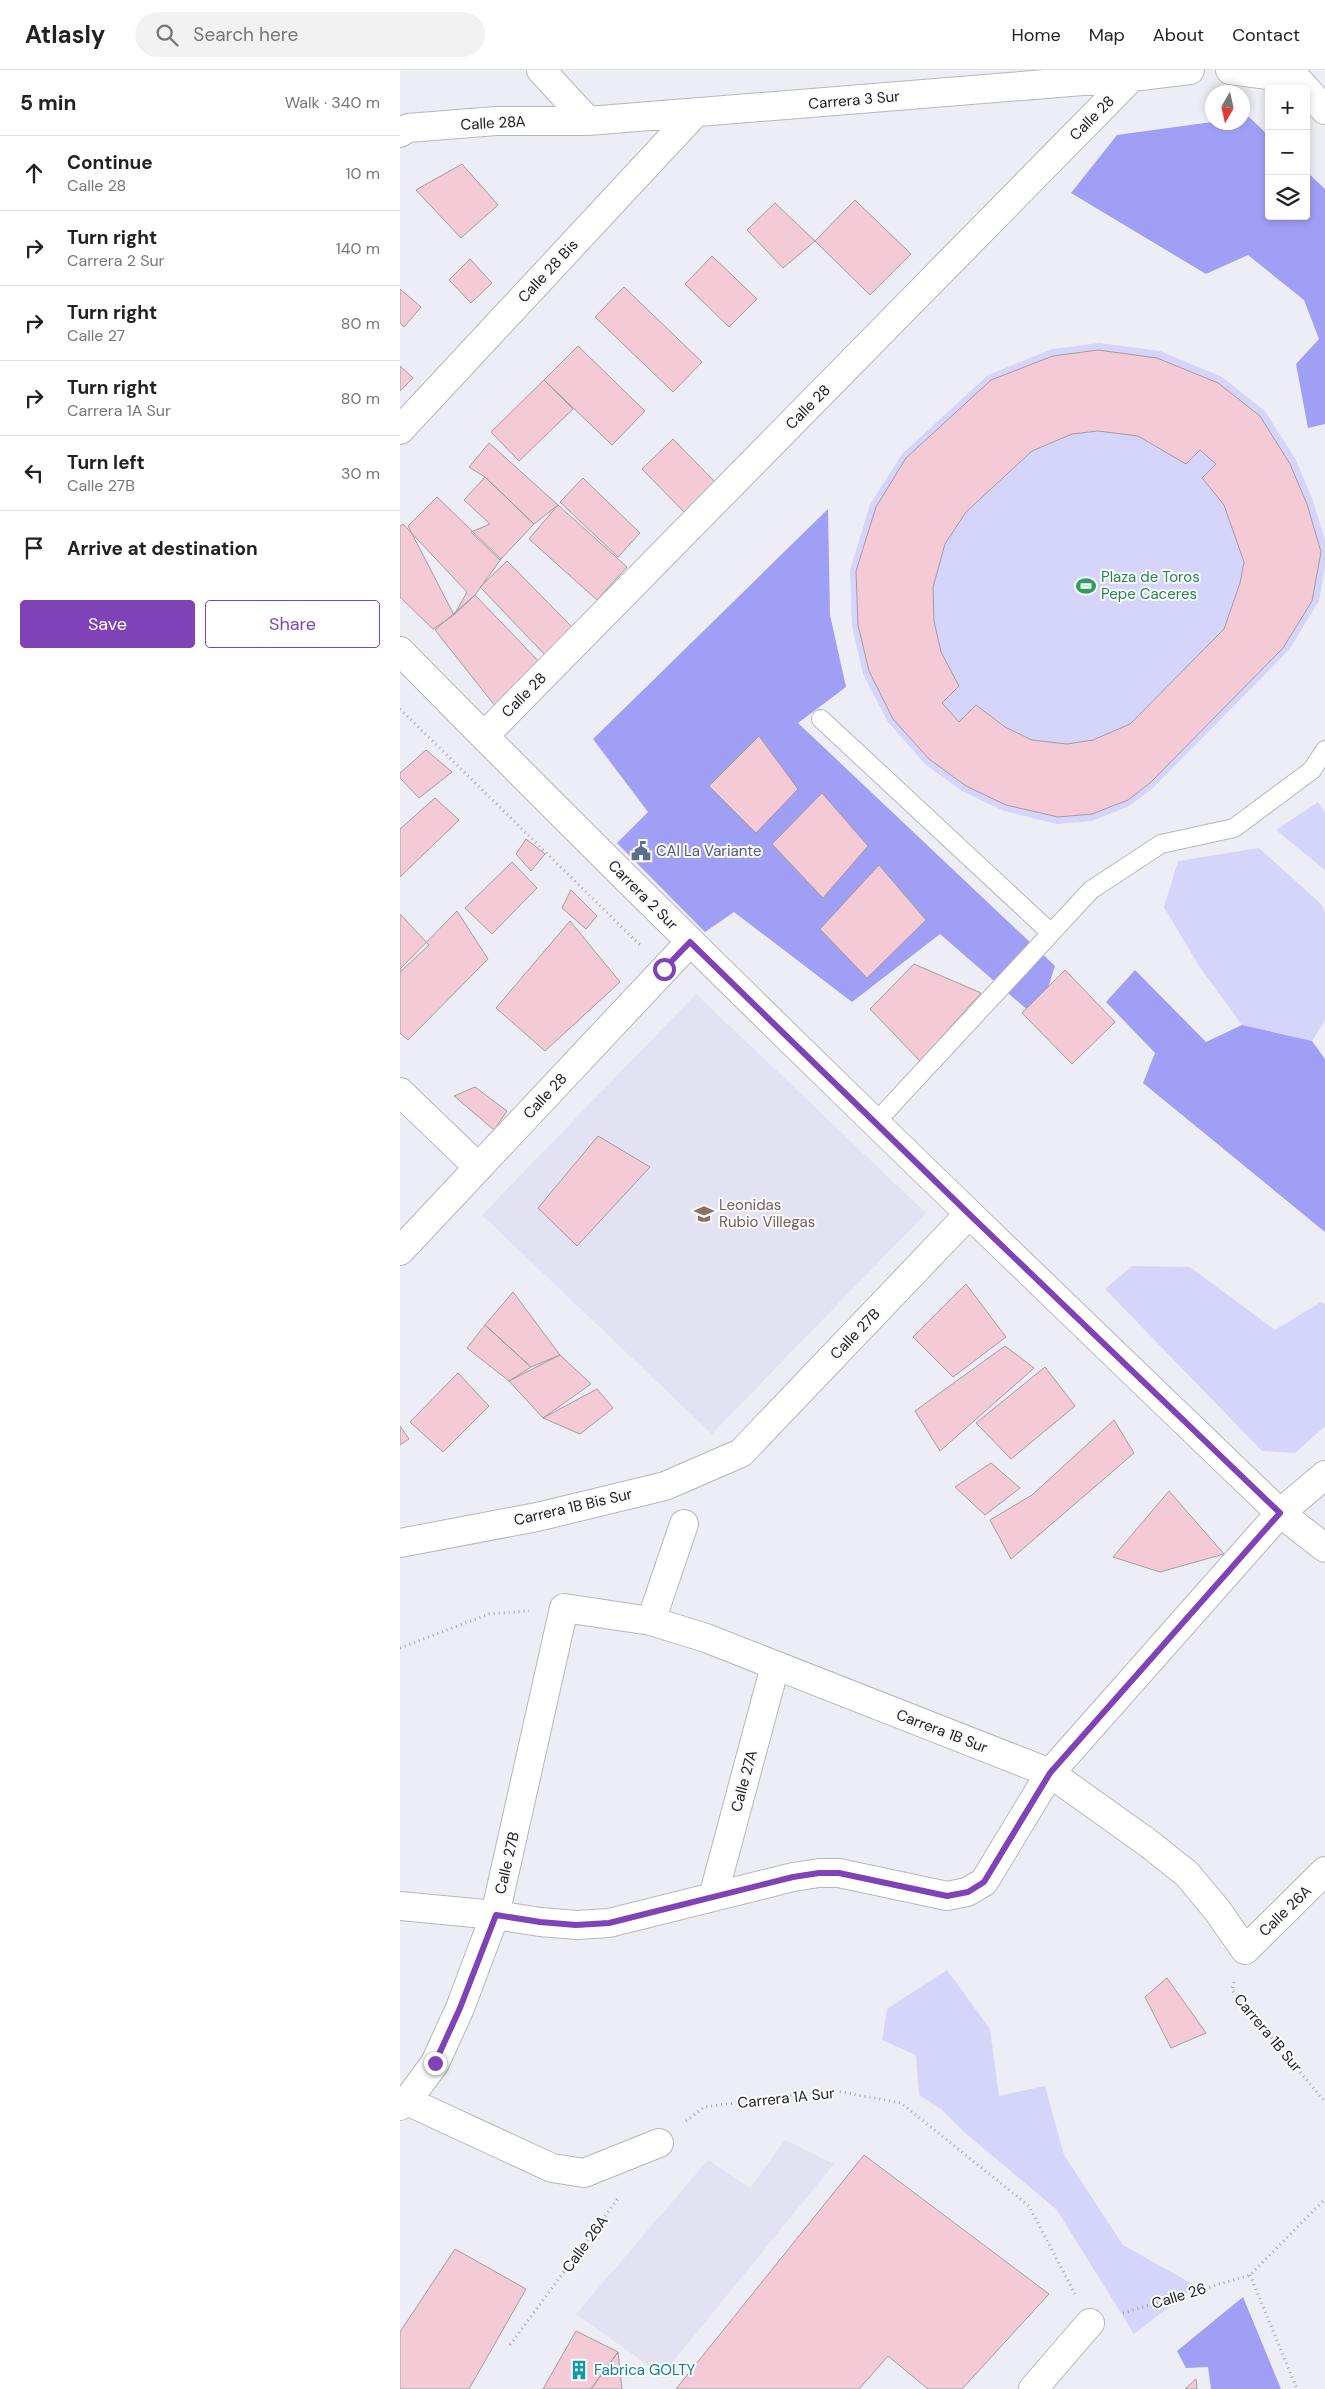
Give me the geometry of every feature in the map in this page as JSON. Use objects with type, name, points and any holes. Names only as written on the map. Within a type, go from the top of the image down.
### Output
[{"type":"street","name":"Carrera 3 Sur","points":[[588,121],[1132,77],[1190,70]]},
{"type":"street","points":[[1230,70],[1298,85]]},
{"type":"street","points":[[544,73],[588,121]]},
{"type":"street","name":"Calle 28","points":[[484,736],[1132,77]]},
{"type":"street","points":[[1310,86],[1325,86]]},
{"type":"street","points":[[1310,94],[1325,110]]},
{"type":"street","name":"Calle 28 Bis","points":[[400,430],[696,112]]},
{"type":"street","name":"Calle 28A","points":[[400,133],[408,128],[496,121],[588,121]]},
{"type":"street","name":"Carrera 2 Sur","points":[[400,651],[690,942],[875,1123],[1280,1513],[1325,1548]]},
{"type":"street","name":"Calle 28","points":[[400,1251],[690,942]]},
{"type":"street","points":[[400,1092],[478,1168]]},
{"type":"street","name":"Calle 27B","points":[[741,1453],[969,1214]]},
{"type":"street","name":"Carrera 1B Bis Sur","points":[[400,1543],[537,1517],[665,1486],[741,1453]]},
{"type":"street","points":[[400,1906],[576,1925],[609,1923],[819,1873],[839,1873],[947,1896],[968,1892],[984,1882],[1050,1773],[1280,1513],[1325,1475]]},
{"type":"street","points":[[651,1621],[684,1524]]},
{"type":"street","name":"Calle 27B","points":[[404,2104],[435,2063],[460,2008],[496,1915],[564,1608]]},
{"type":"street","name":"Carrera 1B Sur","points":[[564,1608],[651,1621],[706,1638],[1050,1773],[1187,1874],[1217,1910],[1245,1950]]},
{"type":"street","name":"Calle 27A","points":[[713,1897],[775,1666]]},
{"type":"street","name":"Calle 26A","points":[[1245,1950],[1325,1872]]},
{"type":"street","points":[[404,2104],[552,2168],[584,2173],[659,2143]]},
{"type":"street","points":[[1033,2389],[1090,2322]]},
{"type":"lane","points":[[821,719],[1051,933]]},
{"type":"lane","points":[[875,1123],[1091,890],[1161,844],[1234,828],[1312,770],[1325,750]]},
{"type":"path","points":[[400,708],[664,969]]},
{"type":"path","points":[[400,1648],[489,1614],[564,1608]]},
{"type":"path","name":"Carrera 1B Sur","points":[[1245,1950],[1232,1990],[1325,2102]]},
{"type":"path","name":"Carrera 1A Sur","points":[[659,2143],[704,2107],[831,2090],[901,2103],[1029,2206],[1090,2322]]},
{"type":"path","name":"Calle 26A","points":[[510,2346],[625,2190]]},
{"type":"path","name":"Calle 26","points":[[1090,2322],[1250,2275],[1325,2199]]},
{"type":"path","points":[[1250,2275],[1297,2389]]},
{"type":"shaded area","points":[[1250,118],[1265,132],[1265,220],[1310,220],[1310,175],[1325,189],[1325,424],[1308,428],[1296,364],[1319,339],[1304,300],[1248,255],[1206,274],[1071,193],[1117,135],[1205,123],[1205,130],[1250,130]]},
{"type":"shaded area","name":"Plaza de Toros Pepe Caceres","points":[[1099,343],[1160,351],[1222,377],[1265,411],[1296,460],[1313,501],[1325,540],[1325,567],[1319,601],[1289,650],[1152,789],[1129,806],[1092,821],[1057,824],[1004,811],[962,791],[925,764],[888,722],[863,674],[852,626],[850,570],[870,505],[902,454],[988,375],[1052,349]]},
{"type":"shaded area","points":[[828,509],[830,615],[846,687],[798,723],[1055,966],[1038,1019],[940,934],[852,1002],[734,912],[705,932],[617,843],[648,812],[593,739]]},
{"type":"shaded area","points":[[1318,802],[1325,812],[1325,870],[1276,830]]},
{"type":"shaded area","points":[[1259,848],[1321,904],[1325,913],[1325,1020],[1312,1041],[1242,1025],[1199,966],[1164,907],[1178,861]]},
{"type":"shaded area","points":[[1135,970],[1206,1042],[1242,1025],[1312,1041],[1325,1059],[1325,1232],[1143,1083],[1155,1053],[1106,1002]]},
{"type":"shaded area","name":"Leonidas Rubio Villegas","points":[[696,994],[926,1213],[712,1434],[482,1215]]},
{"type":"shaded area","points":[[1132,1266],[1190,1267],[1275,1330],[1321,1302],[1325,1304],[1325,1426],[1295,1453],[1262,1451],[1105,1289]]},
{"type":"shaded area","points":[[947,1970],[990,2029],[999,2096],[1045,2086],[1064,2155],[1123,2245],[1196,2286],[1134,2334],[1057,2210],[964,2132],[941,2109],[919,2095],[916,2055],[882,2040],[887,2009]]},
{"type":"shaded area","points":[[785,2140],[834,2164],[662,2375],[576,2314],[708,2160],[750,2188]]},
{"type":"shaded area","points":[[1243,2297],[1281,2389],[1211,2389],[1208,2367],[1186,2368],[1177,2351]]},
{"type":"building","points":[[462,164],[498,205],[461,238],[416,190]]},
{"type":"building","points":[[855,200],[911,254],[870,295],[815,241]]},
{"type":"building","points":[[775,203],[815,241],[783,268],[747,230]]},
{"type":"building","points":[[712,256],[757,299],[729,327],[685,284]]},
{"type":"building","points":[[470,259],[492,283],[471,303],[449,280]]},
{"type":"building","points":[[624,287],[702,362],[673,392],[595,317]]},
{"type":"building","points":[[400,289],[421,307],[404,327],[400,323]]},
{"type":"building","points":[[578,346],[645,411],[612,445],[544,380]]},
{"type":"building","points":[[1098,350],[1157,358],[1218,383],[1260,416],[1290,464],[1307,504],[1321,552],[1312,601],[1283,648],[1150,783],[1128,800],[1092,814],[1058,817],[1006,805],[966,786],[929,759],[893,719],[869,671],[858,625],[856,571],[876,507],[906,458],[991,380],[1053,356]],"holes":[[[1098,431],[1138,436],[1186,464],[1200,450],[1216,464],[1202,478],[1224,505],[1244,562],[1240,583],[1224,629],[1130,724],[1093,740],[1067,744],[1032,740],[1005,727],[976,705],[959,722],[942,703],[959,686],[941,652],[934,621],[933,587],[945,544],[966,512],[1032,451],[1072,434]]]},
{"type":"building","points":[[400,366],[413,378],[400,391]]},
{"type":"building","points":[[544,380],[573,409],[519,461],[491,432]]},
{"type":"building","points":[[673,439],[718,485],[687,515],[642,469]]},
{"type":"building","points":[[489,443],[558,505],[534,524],[485,477],[469,467]]},
{"type":"building","points":[[485,477],[534,524],[500,560],[471,532],[490,524],[464,500]]},
{"type":"building","points":[[583,478],[640,533],[618,557],[560,502]]},
{"type":"building","points":[[437,497],[501,559],[475,595],[454,615],[408,526]]},
{"type":"building","points":[[558,505],[627,567],[597,600],[529,539]]},
{"type":"building","points":[[403,524],[467,592],[454,615],[433,629],[400,597],[400,526]]},
{"type":"building","points":[[507,561],[576,631],[548,658],[480,587]]},
{"type":"building","points":[[475,595],[546,669],[496,707],[435,630]]},
{"type":"building","points":[[759,736],[798,789],[756,833],[709,786]]},
{"type":"building","points":[[426,750],[452,772],[419,798],[400,778],[400,773]]},
{"type":"building","points":[[822,793],[868,846],[823,898],[772,844]]},
{"type":"building","points":[[435,798],[459,820],[400,877],[400,829]]},
{"type":"building","points":[[526,839],[545,854],[531,871],[516,854]]},
{"type":"building","points":[[512,862],[537,888],[492,934],[465,908]]},
{"type":"building","points":[[879,865],[926,920],[867,978],[820,929]]},
{"type":"building","points":[[571,890],[597,916],[586,929],[562,908]]},
{"type":"building","points":[[457,911],[488,959],[408,1040],[400,1033],[400,969]]},
{"type":"building","points":[[400,914],[429,945],[400,972]]},
{"type":"building","points":[[570,921],[620,982],[545,1051],[496,1008]]},
{"type":"building","points":[[914,964],[981,993],[920,1061],[870,1009]]},
{"type":"building","points":[[1065,970],[1115,1022],[1072,1064],[1022,1013]]},
{"type":"building","points":[[475,1087],[507,1111],[494,1130],[454,1096]]},
{"type":"building","points":[[598,1136],[650,1167],[577,1246],[538,1208]]},
{"type":"building","points":[[966,1284],[1006,1337],[953,1377],[913,1337]]},
{"type":"building","points":[[513,1292],[560,1355],[531,1367],[485,1325]]},
{"type":"building","points":[[485,1325],[531,1367],[509,1381],[467,1348]]},
{"type":"building","points":[[1005,1346],[1034,1368],[940,1451],[915,1411]]},
{"type":"building","points":[[560,1355],[591,1384],[543,1418],[509,1381]]},
{"type":"building","points":[[1045,1367],[1075,1406],[1011,1459],[976,1423]]},
{"type":"building","points":[[458,1373],[489,1406],[443,1452],[410,1422]]},
{"type":"building","points":[[597,1389],[613,1408],[580,1434],[543,1418]]},
{"type":"building","points":[[1114,1420],[1134,1453],[1011,1559],[990,1520],[1032,1495]]},
{"type":"building","points":[[400,1426],[409,1439],[400,1445]]},
{"type":"building","points":[[991,1463],[1020,1488],[985,1515],[955,1487]]},
{"type":"building","points":[[1169,1491],[1224,1554],[1160,1572],[1113,1557]]},
{"type":"building","points":[[1167,1978],[1206,2033],[1171,2048],[1145,1997]]},
{"type":"building","points":[[864,2155],[1049,2294],[962,2389],[928,2389],[888,2356],[859,2389],[676,2389]]},
{"type":"building","points":[[455,2249],[526,2289],[469,2389],[400,2389],[400,2332]]},
{"type":"building","name":"Fabrica GOLTY","points":[[576,2331],[618,2352],[591,2389],[543,2389]]},
{"type":"building","points":[[618,2352],[622,2389],[591,2389]]},
{"type":"building","points":[[1196,2379],[1197,2389],[1185,2389]]},
{"type":"place","name":"Plaza de Toros Pepe Caceres","points":[[1086,586]]},
{"type":"place","name":"CAI La Variante","points":[[641,851]]},
{"type":"place","name":"Leonidas Rubio Villegas","points":[[704,1214]]},
{"type":"place","name":"Fabrica GOLTY","points":[[579,2370]]},
{"type":"route","points":[[435,2063],[460,2008],[496,1915],[576,1925],[609,1923],[793,1877],[819,1873],[839,1873],[947,1896],[968,1892],[984,1882],[1050,1773],[1280,1513],[732,985],[690,942],[664,969]]}]
